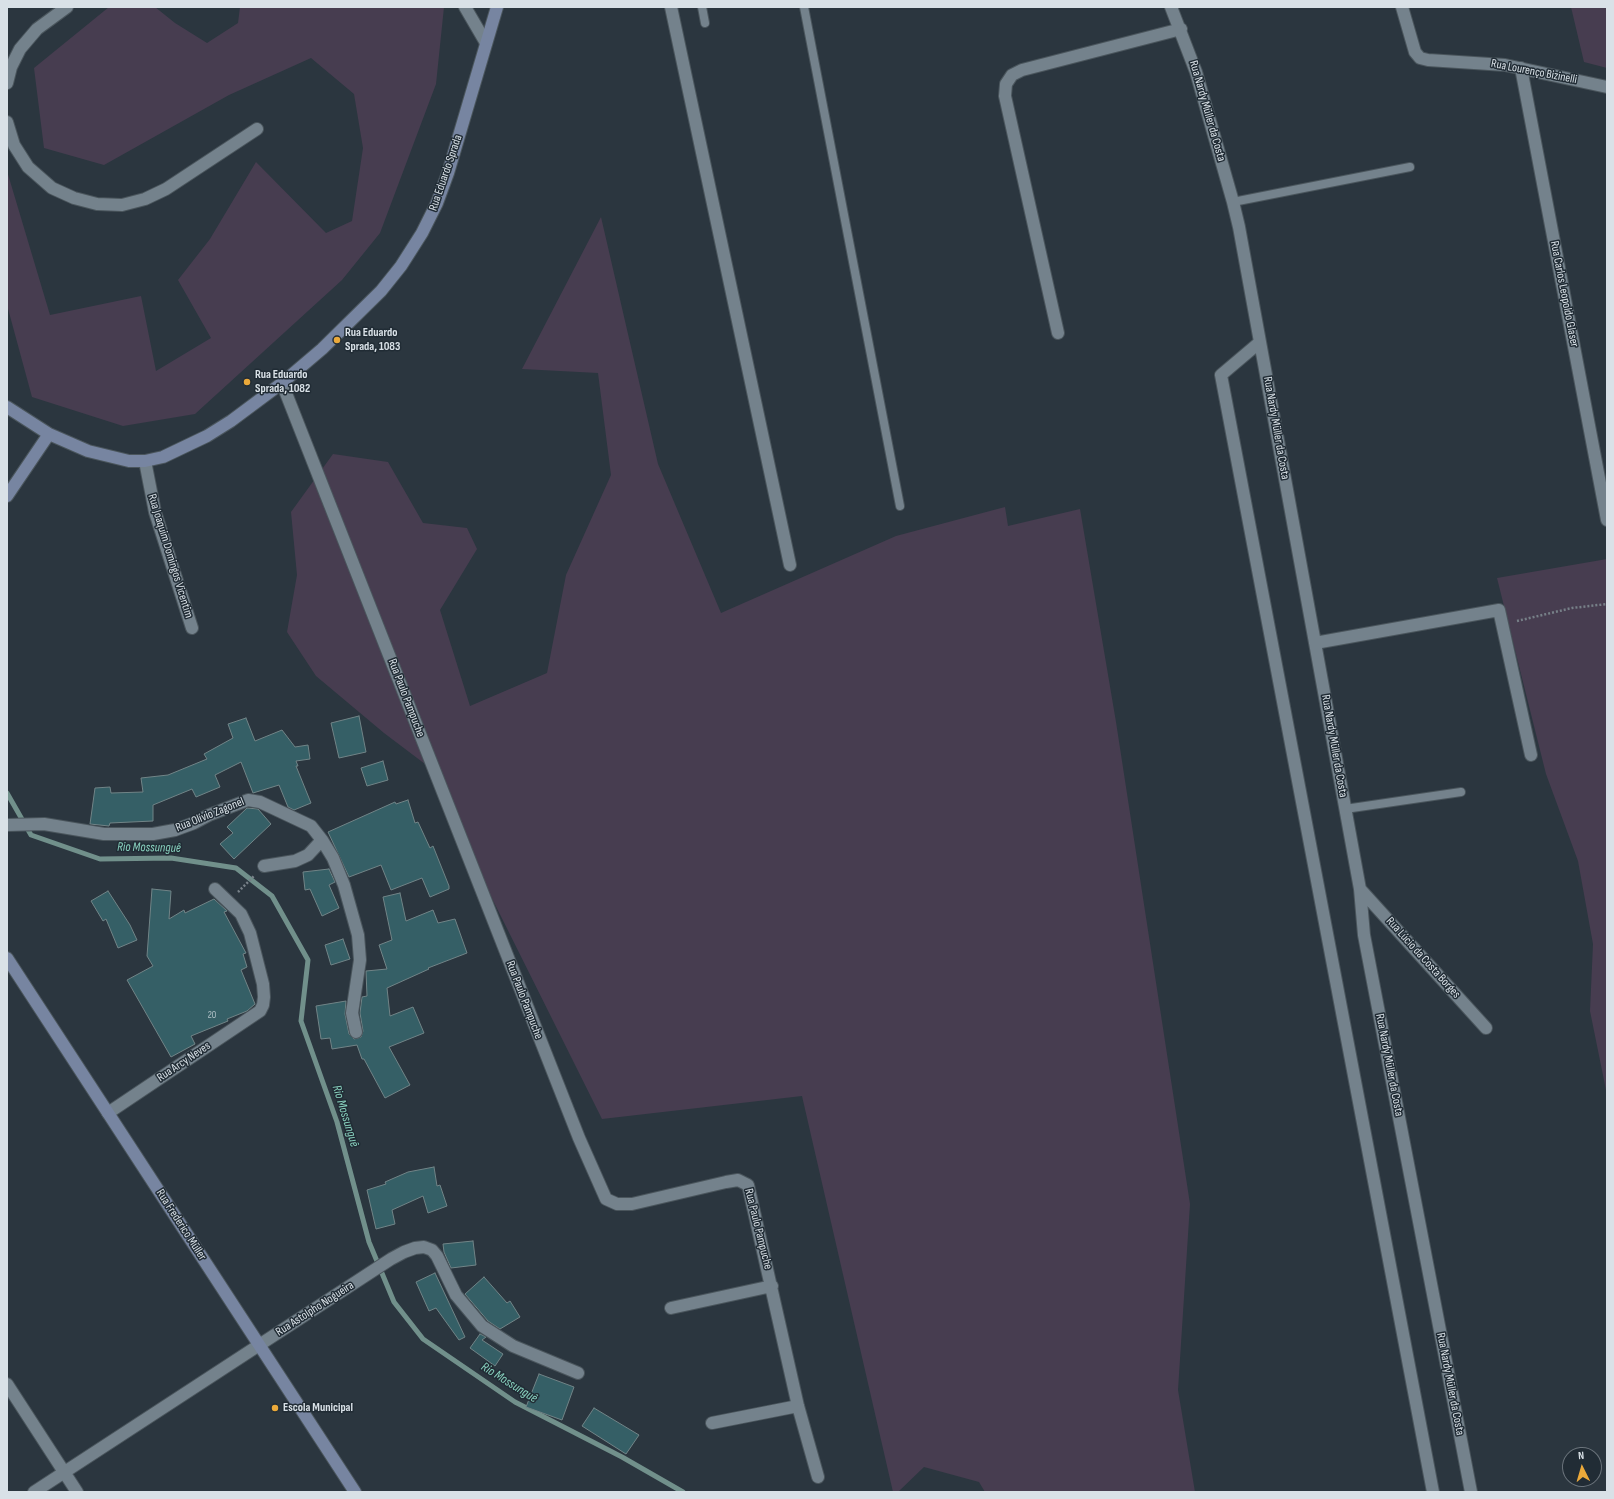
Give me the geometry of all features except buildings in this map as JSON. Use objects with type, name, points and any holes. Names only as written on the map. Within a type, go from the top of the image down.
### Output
[{"type":"main road","name":"Rua Eduardo Sprada","points":[[7,407],[49,434],[88,451],[129,461],[145,461],[163,457],[207,436],[231,421],[282,383],[322,349],[381,291],[401,266],[422,233],[437,203],[448,173],[497,7]]},
{"type":"main road","points":[[7,496],[49,434]]},
{"type":"main road","name":"Rua Frederico Müller","points":[[7,958],[354,1492]]},
{"type":"street","points":[[7,83],[11,67],[20,49],[37,29],[67,7]]},
{"type":"street","points":[[465,7],[486,43]]},
{"type":"street","points":[[671,7],[790,565]]},
{"type":"street","name":"Rua Nardy Müller da Costa","points":[[1171,7],[1181,29],[1196,72],[1233,202],[1346,809],[1360,889],[1364,935],[1471,1492]]},
{"type":"street","name":"Rua Lourenço Bizinelli","points":[[1402,7],[1415,52],[1420,58],[1428,60],[1486,62],[1521,68],[1607,87]]},
{"type":"street","points":[[1058,332],[1005,96],[1006,84],[1012,75],[1022,70],[1181,29]]},
{"type":"street","name":"Rua Carlos Leopoldo Glaser","points":[[1521,68],[1607,520]]},
{"type":"street","points":[[7,122],[14,145],[28,167],[52,188],[74,198],[98,204],[122,205],[145,199],[166,189],[256,129]]},
{"type":"street","points":[[1260,342],[1221,375],[1433,1492]]},
{"type":"street","name":"Rua Paulo Pampuche","points":[[282,383],[576,1131],[606,1199],[617,1204],[632,1204],[726,1182],[738,1180],[748,1184],[798,1406],[818,1477]]},
{"type":"street","name":"Rua Joaquim Domingos Vicentim","points":[[145,461],[155,512],[192,628]]},
{"type":"street","points":[[1315,643],[1499,610],[1531,755]]},
{"type":"street","name":"Rua Olívio Zagonel","points":[[10,825],[35,824],[104,834],[153,834],[181,828],[237,802],[248,800],[260,802],[311,826],[322,840],[344,885],[358,935],[360,960],[352,1013],[356,1032]]},
{"type":"street","points":[[264,866],[296,861],[308,854],[322,840]]},
{"type":"street","points":[[215,889],[229,900]]},
{"type":"street","name":"Rua Lúcio da Costa Borges","points":[[1360,889],[1486,1028]]},
{"type":"street","name":"Rua Arcy Neves","points":[[108,1113],[260,1011],[263,1006],[264,998],[256,954],[250,933],[241,914],[229,900]]},
{"type":"street","name":"Rua Astolpho Nogueira","points":[[34,1492],[391,1259],[415,1248],[424,1247],[432,1250],[437,1256],[456,1295],[482,1326],[513,1346],[578,1373]]},
{"type":"street","points":[[671,1308],[772,1286]]},
{"type":"street","points":[[7,1384],[77,1492]]},
{"type":"street","points":[[712,1424],[798,1406]]},
{"type":"lane","points":[[702,7],[705,24]]},
{"type":"lane","points":[[804,7],[900,506]]},
{"type":"lane","points":[[1233,202],[1410,168]]},
{"type":"lane","points":[[1346,809],[1461,792]]},
{"type":"path","points":[[1503,625],[1572,608],[1607,604]]},
{"type":"path","points":[[229,900],[264,866]]},
{"type":"shaded area","points":[[109,7],[155,7],[175,23],[207,43],[238,23],[240,7],[444,7],[436,84],[380,233],[342,280],[195,414],[123,426],[32,397],[7,305],[7,171],[50,315],[141,296],[156,371],[211,338],[178,280],[210,239],[256,162],[326,233],[352,221],[363,148],[354,94],[311,58],[229,95],[104,165],[44,148],[34,68]]},
{"type":"shaded area","points":[[1571,7],[1607,7],[1607,68],[1584,62]]},
{"type":"shaded area","points":[[601,217],[658,464],[721,613],[896,536],[1005,507],[1008,526],[1080,509],[1116,722],[1190,1204],[1178,1390],[1195,1492],[985,1492],[979,1482],[924,1467],[898,1492],[893,1492],[802,1096],[602,1119],[425,764],[384,733],[316,676],[287,632],[297,575],[291,512],[333,454],[388,462],[423,523],[467,528],[477,549],[440,610],[470,706],[547,673],[566,575],[611,475],[598,373],[522,369]]},
{"type":"shaded area","points":[[1607,559],[1607,1095],[1590,1011],[1593,944],[1578,861],[1546,774],[1497,578]]},
{"type":"waterway","name":"Rio Mossunguê","points":[[7,793],[31,835],[100,859],[171,858],[236,868],[272,896],[308,960],[301,1021],[337,1122],[369,1242],[394,1302],[423,1339],[515,1402],[622,1457],[683,1492]]},
{"type":"place","name":"Rua Eduardo Sprada, 1083","points":[[337,340]]},
{"type":"place","name":"Rua Eduardo Sprada, 1082","points":[[247,382]]},
{"type":"place","name":"Escola Municipal","points":[[275,1408]]}]
